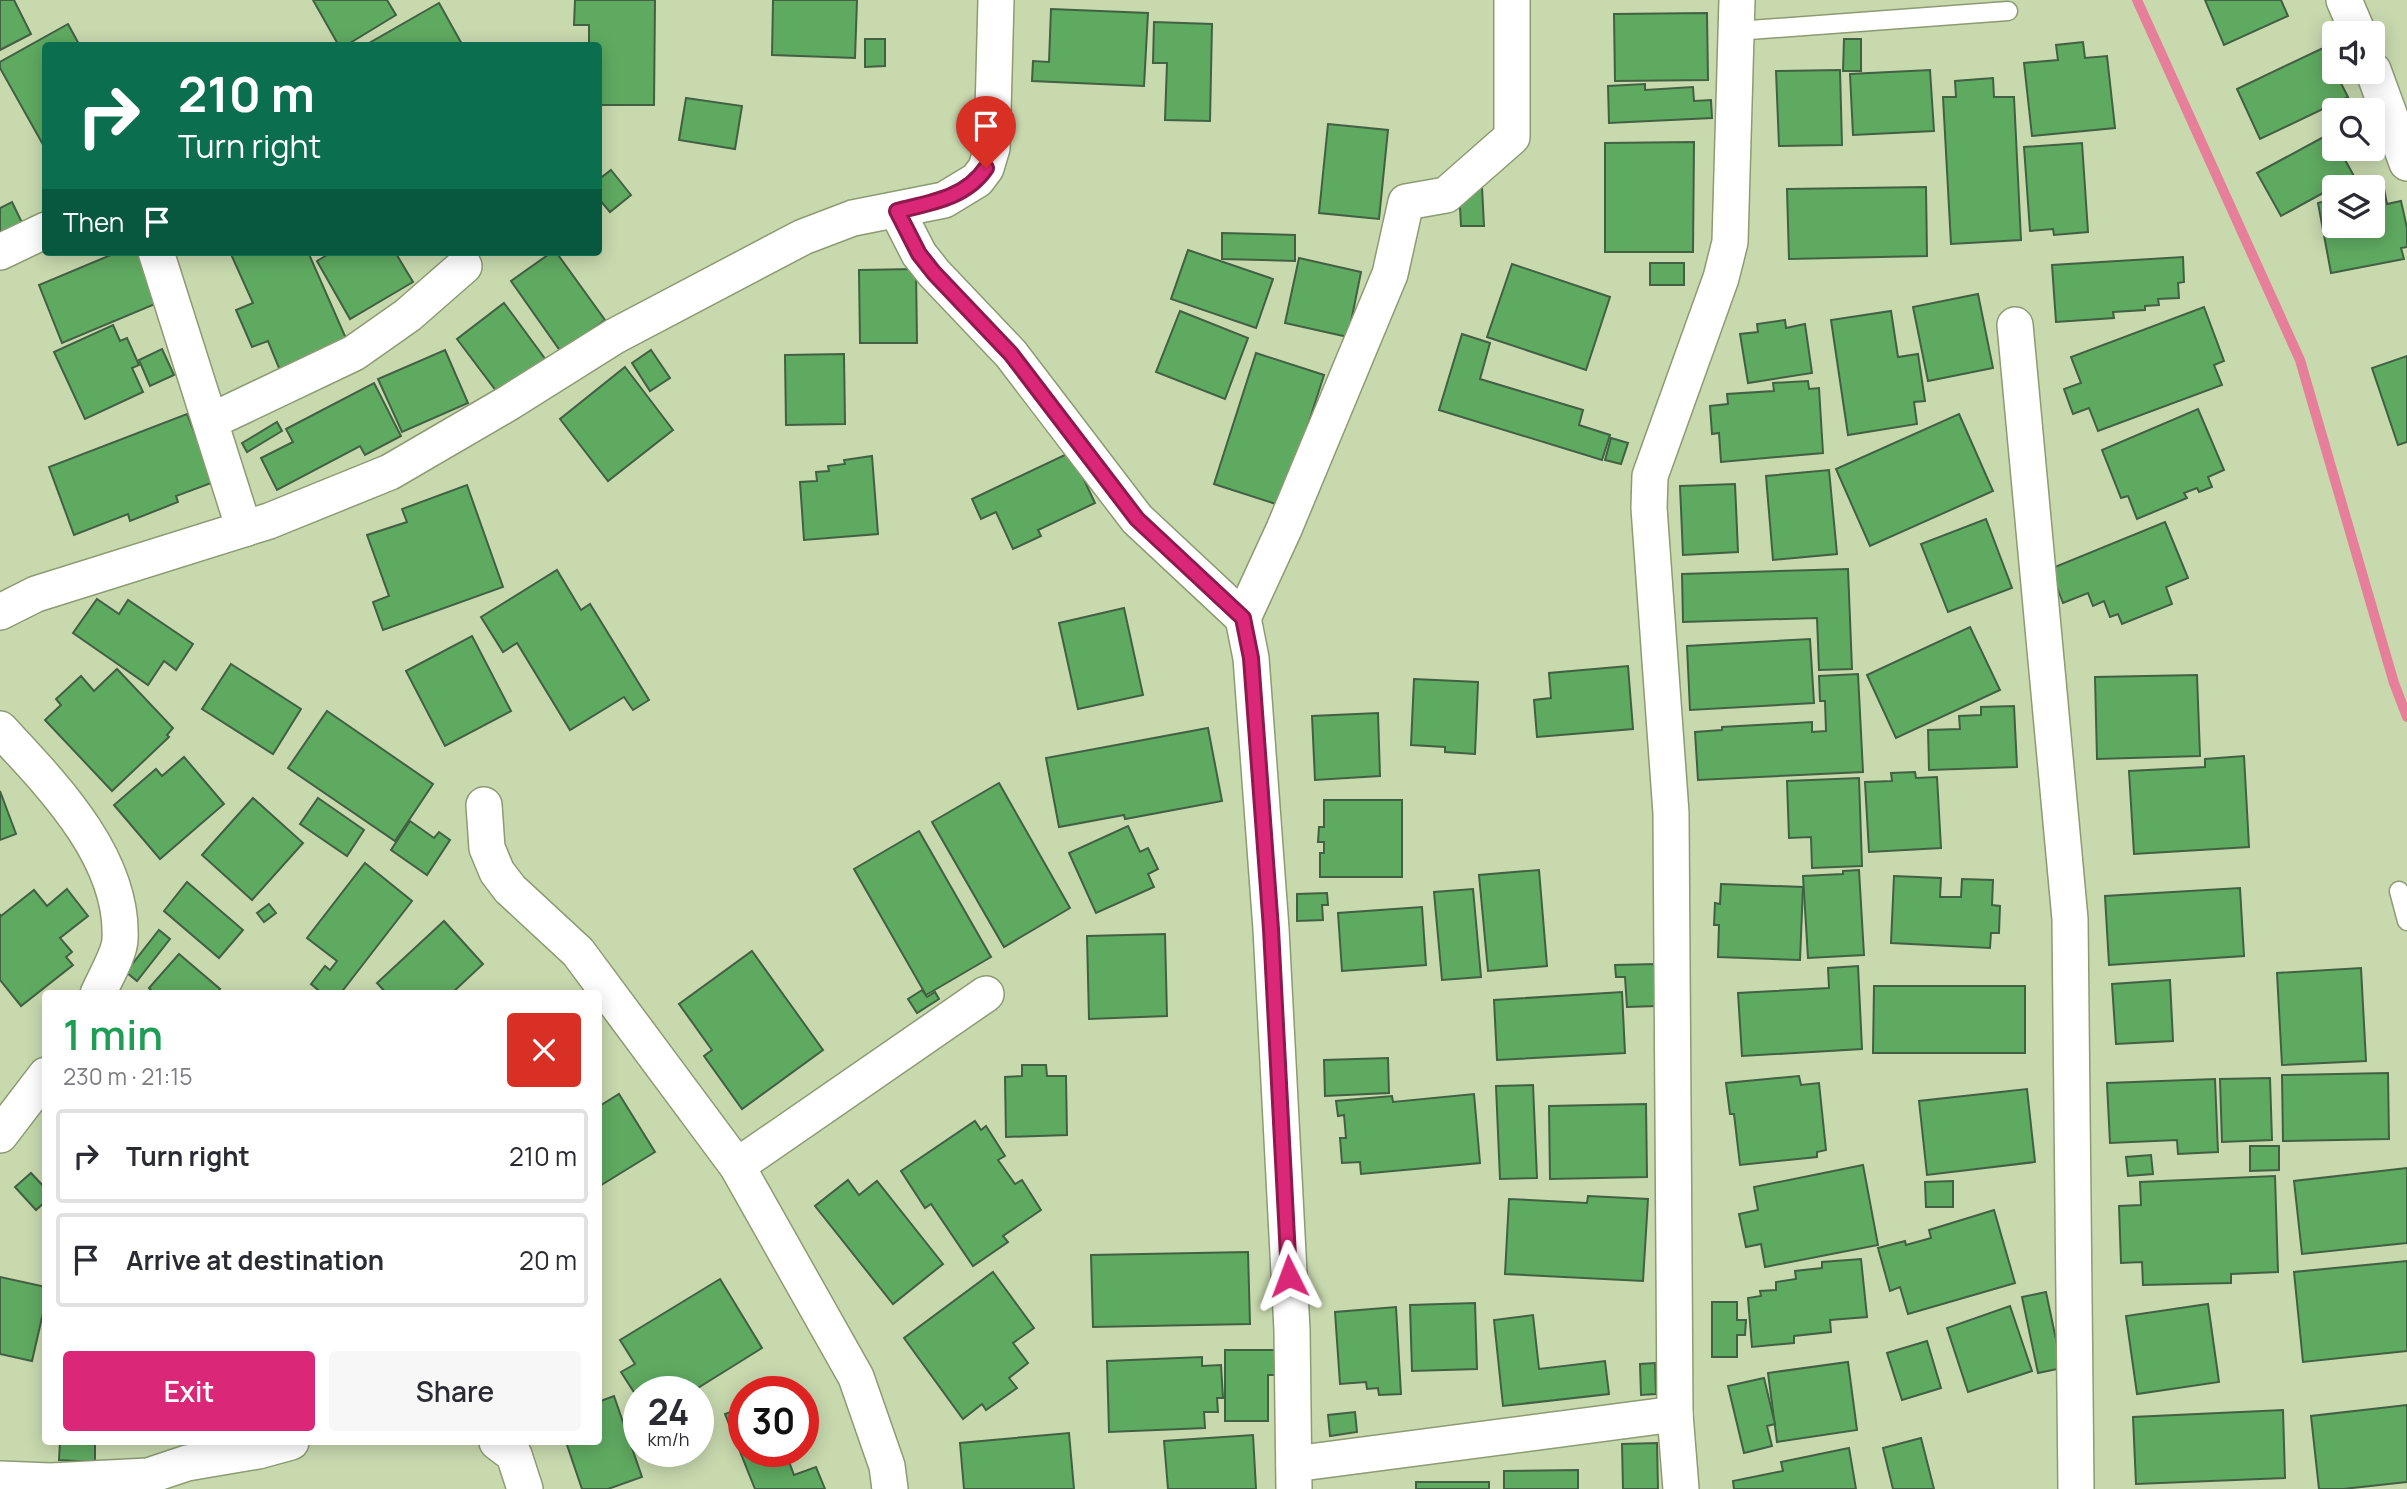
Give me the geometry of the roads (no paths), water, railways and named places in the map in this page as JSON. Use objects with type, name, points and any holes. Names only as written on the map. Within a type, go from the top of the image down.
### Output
[{"type":"street","points":[[0,612],[36,594],[269,521],[390,472],[510,402],[615,336],[803,237],[853,218],[944,200],[977,180],[986,168],[992,148],[996,0]]},
{"type":"street","points":[[1243,618],[1284,529],[1390,275],[1406,202],[1446,195],[1511,137],[1512,0]]},
{"type":"street","points":[[2344,0],[2353,21]]},
{"type":"street","points":[[1681,1489],[1675,1414],[1671,813],[1649,509],[1650,476],[1721,278],[1730,242],[1736,16]]},
{"type":"street","points":[[2384,84],[2398,102],[2407,163]]},
{"type":"street","points":[[897,211],[926,263],[1011,354],[1137,519],[1243,618],[1251,658],[1271,929],[1292,1330],[1294,1476],[1675,1414]]},
{"type":"street","points":[[0,252],[42,232]]},
{"type":"street","points":[[157,256],[244,529]]},
{"type":"street","points":[[211,421],[354,353],[408,316],[464,267]]},
{"type":"street","points":[[2015,325],[2070,919],[2076,1489]]},
{"type":"street","points":[[0,729],[57,791],[89,837],[115,891],[121,941],[100,990]]},
{"type":"street","points":[[484,805],[487,848],[497,872],[510,889],[578,952],[737,1166],[856,1377],[887,1466],[890,1489]]},
{"type":"street","points":[[737,1166],[986,994]]},
{"type":"street","points":[[0,1135],[42,1080]]},
{"type":"street","points":[[0,1479],[50,1481],[148,1476],[187,1463],[280,1445]]},
{"type":"street","points":[[501,1445],[514,1455],[525,1489]]},
{"type":"lane","points":[[1736,16],[2008,11]]},
{"type":"lane","points":[[2399,891],[2407,921]]},
{"type":"waterway","points":[[2137,0],[2300,360],[2394,683],[2407,717]]}]
